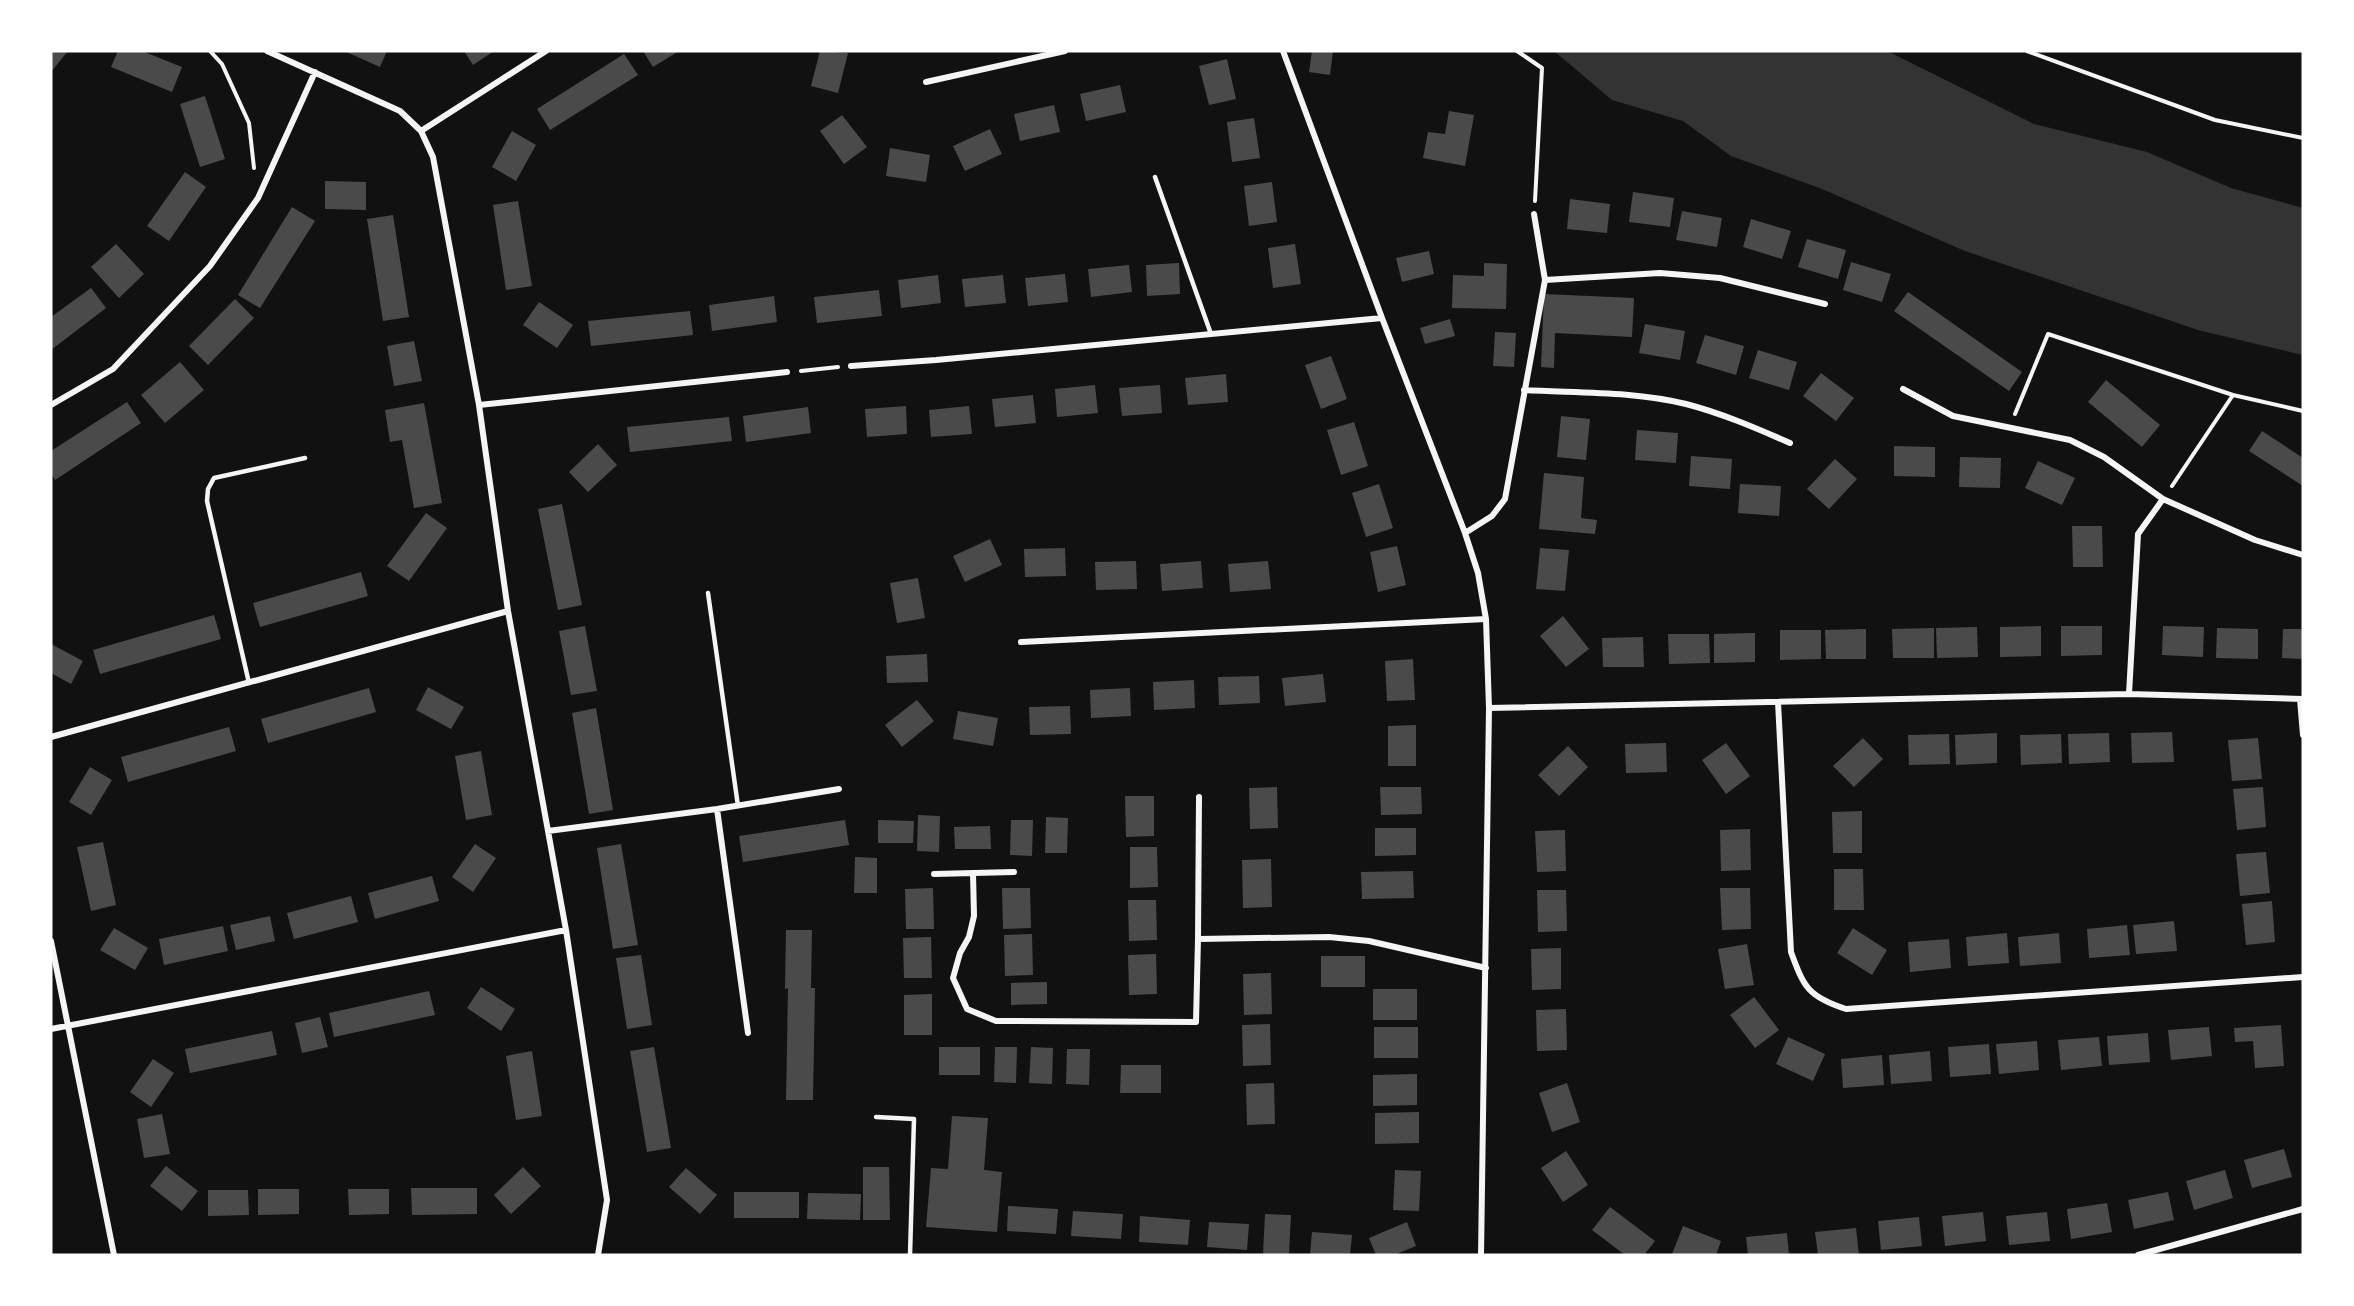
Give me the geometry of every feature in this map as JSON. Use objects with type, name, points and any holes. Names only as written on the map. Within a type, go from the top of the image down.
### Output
[{"type":"street","points":[[267,51],[400,111],[421,131],[433,157],[479,405],[508,611],[566,930],[606,1200],[598,1255]]},
{"type":"street","points":[[421,131],[546,51]]},
{"type":"street","points":[[926,82],[1065,51]]},
{"type":"street","points":[[1283,51],[1465,533],[1478,573],[1486,620],[1489,708],[1481,1255]]},
{"type":"street","points":[[51,405],[113,369],[210,266],[258,198],[315,72]]},
{"type":"street","points":[[1465,533],[1492,516],[1505,499],[1545,280],[1534,214]]},
{"type":"street","points":[[1545,280],[1660,273],[1720,278],[1825,303]]},
{"type":"street","points":[[851,366],[1382,318]]},
{"type":"street","points":[[479,405],[787,372]]},
{"type":"street","points":[[1904,389],[1953,416],[2070,440],[2104,458],[2163,499],[2255,540],[2303,555]]},
{"type":"street","points":[[1524,390],[1631,396],[1685,404],[1751,425],[1790,443]]},
{"type":"street","points":[[2129,694],[2138,534],[2163,499]]},
{"type":"street","points":[[51,737],[508,611]]},
{"type":"street","points":[[1021,642],[1486,620]]},
{"type":"street","points":[[1489,708],[2129,694],[2302,699],[2303,735]]},
{"type":"street","points":[[1778,702],[1791,952],[1801,981],[1823,1002],[1846,1009],[2303,977]]},
{"type":"street","points":[[548,831],[738,806],[839,789]]},
{"type":"street","points":[[973,873],[974,916],[969,937],[960,954],[953,978],[967,1009],[996,1021],[1197,1022],[1199,797]]},
{"type":"street","points":[[717,809],[748,1033]]},
{"type":"street","points":[[934,874],[1014,872]]},
{"type":"street","points":[[51,1029],[566,930]]},
{"type":"street","points":[[1198,939],[1329,937],[1369,942],[1486,968]]},
{"type":"street","points":[[51,941],[114,1255]]},
{"type":"street","points":[[2138,1255],[2303,1209]]},
{"type":"lane","points":[[1155,177],[1211,334]]},
{"type":"lane","points":[[249,683],[207,501],[208,489],[214,478],[305,458]]},
{"type":"lane","points":[[708,593],[738,806]]},
{"type":"lane","points":[[876,1117],[914,1119],[910,1255]]},
{"type":"path","points":[[210,51],[222,64],[249,123],[258,198]]},
{"type":"path","points":[[1517,51],[1542,68],[1534,214]]},
{"type":"path","points":[[2027,51],[2215,120],[2303,138]]},
{"type":"path","points":[[2009,428],[2048,334],[2233,394],[2303,411]]},
{"type":"path","points":[[787,372],[851,366]]},
{"type":"path","points":[[2163,499],[2233,394]]},
{"type":"shaded area","points":[[1554,51],[1887,51],[2034,124],[2147,152],[2231,188],[2303,208],[2303,355],[2198,330],[1965,251],[1822,189],[1731,156],[1683,121],[1612,100]]},
{"type":"building","points":[[51,51],[68,51],[51,72]]},
{"type":"building","points":[[118,51],[142,51],[182,67],[172,92],[111,67]]},
{"type":"building","points":[[344,51],[387,51],[380,67]]},
{"type":"building","points":[[464,51],[494,51],[473,65]]},
{"type":"building","points":[[643,51],[679,51],[653,67]]},
{"type":"building","points":[[820,51],[848,53],[838,93],[811,86]]},
{"type":"building","points":[[1312,51],[1333,51],[1330,75],[1309,72]]},
{"type":"building","points":[[624,54],[638,75],[550,130],[537,109]]},
{"type":"building","points":[[1227,59],[1236,99],[1209,105],[1199,66]]},
{"type":"building","points":[[1120,85],[1126,112],[1086,121],[1080,94]]},
{"type":"building","points":[[205,96],[225,159],[200,167],[180,104]]},
{"type":"building","points":[[1054,105],[1060,132],[1020,141],[1014,114]]},
{"type":"building","points":[[1449,111],[1474,115],[1465,166],[1423,158],[1428,132],[1445,134]]},
{"type":"building","points":[[842,115],[867,147],[844,164],[820,131]]},
{"type":"building","points":[[1254,118],[1260,158],[1232,162],[1227,122]]},
{"type":"building","points":[[990,129],[1002,154],[965,171],[953,146]]},
{"type":"building","points":[[512,131],[536,145],[516,181],[492,167]]},
{"type":"building","points":[[890,148],[930,155],[926,182],[886,176]]},
{"type":"building","points":[[185,172],[206,187],[169,241],[147,226]]},
{"type":"building","points":[[325,181],[366,182],[366,210],[325,209]]},
{"type":"building","points":[[1272,182],[1277,222],[1249,226],[1244,186]]},
{"type":"building","points":[[1633,192],[1674,198],[1670,227],[1629,222]]},
{"type":"building","points":[[1570,199],[1610,204],[1607,233],[1567,229]]},
{"type":"building","points":[[518,201],[532,286],[506,290],[493,205]]},
{"type":"building","points":[[292,207],[315,221],[260,308],[238,295]]},
{"type":"building","points":[[1682,211],[1722,218],[1717,247],[1676,240]]},
{"type":"building","points":[[393,215],[409,317],[383,321],[367,219]]},
{"type":"building","points":[[1751,219],[1791,231],[1782,259],[1743,247]]},
{"type":"building","points":[[1807,239],[1846,250],[1838,279],[1798,267]]},
{"type":"building","points":[[116,244],[144,274],[119,298],[91,267]]},
{"type":"building","points":[[1295,244],[1301,284],[1273,288],[1268,248]]},
{"type":"building","points":[[1429,251],[1434,274],[1402,282],[1396,258]]},
{"type":"building","points":[[1851,262],[1891,274],[1882,302],[1843,290]]},
{"type":"building","points":[[1179,263],[1180,294],[1147,296],[1146,265]]},
{"type":"building","points":[[1484,263],[1507,264],[1506,309],[1452,308],[1453,275],[1484,276]]},
{"type":"building","points":[[1129,265],[1132,292],[1091,297],[1088,269]]},
{"type":"building","points":[[1065,274],[1068,302],[1028,306],[1025,278]]},
{"type":"building","points":[[938,275],[941,303],[901,308],[898,280]]},
{"type":"building","points":[[1003,275],[1006,303],[965,307],[962,279]]},
{"type":"building","points":[[91,288],[106,308],[51,350],[51,317]]},
{"type":"building","points":[[879,290],[882,316],[817,323],[814,297]]},
{"type":"building","points":[[1908,292],[2022,372],[2009,391],[1894,311]]},
{"type":"building","points":[[1544,294],[1634,298],[1632,337],[1555,333],[1554,368],[1541,367]]},
{"type":"building","points":[[774,296],[777,322],[712,331],[709,305]]},
{"type":"building","points":[[235,299],[254,318],[208,365],[189,346]]},
{"type":"building","points":[[539,302],[573,325],[557,348],[523,325]]},
{"type":"building","points":[[690,311],[693,335],[591,346],[588,321]]},
{"type":"building","points":[[1450,319],[1455,336],[1425,344],[1420,328]]},
{"type":"building","points":[[1645,324],[1685,331],[1680,360],[1639,353]]},
{"type":"building","points":[[1495,332],[1516,333],[1514,367],[1493,366]]},
{"type":"building","points":[[1705,335],[1744,346],[1736,375],[1696,363]]},
{"type":"building","points":[[414,341],[422,381],[394,386],[387,346]]},
{"type":"building","points":[[1758,350],[1797,362],[1789,390],[1749,378]]},
{"type":"building","points":[[1331,356],[1347,399],[1321,409],[1305,365]]},
{"type":"building","points":[[180,362],[204,390],[165,423],[141,395]]},
{"type":"building","points":[[1821,373],[1854,398],[1836,421],[1803,396]]},
{"type":"building","points":[[1226,374],[1228,402],[1188,405],[1185,378]]},
{"type":"building","points":[[2106,380],[2160,425],[2142,447],[2088,402]]},
{"type":"building","points":[[1095,385],[1098,413],[1057,417],[1055,389]]},
{"type":"building","points":[[1160,385],[1162,413],[1122,416],[1119,388]]},
{"type":"building","points":[[1033,395],[1036,423],[995,427],[992,399]]},
{"type":"building","points":[[127,402],[141,423],[55,480],[51,474],[51,451]]},
{"type":"building","points":[[424,403],[442,503],[414,508],[402,440],[390,442],[385,410]]},
{"type":"building","points":[[906,406],[907,434],[867,437],[865,409]]},
{"type":"building","points":[[969,406],[972,434],[931,437],[929,410]]},
{"type":"building","points":[[808,407],[811,433],[746,442],[743,416]]},
{"type":"building","points":[[1561,416],[1590,419],[1586,460],[1557,457]]},
{"type":"building","points":[[729,417],[732,441],[630,452],[627,427]]},
{"type":"building","points":[[1354,422],[1368,466],[1341,475],[1327,430]]},
{"type":"building","points":[[1637,430],[1678,433],[1676,463],[1635,460]]},
{"type":"building","points":[[2262,431],[2303,458],[2303,486],[2249,451]]},
{"type":"building","points":[[598,444],[617,465],[588,492],[569,472]]},
{"type":"building","points":[[1894,446],[1935,447],[1935,477],[1894,476]]},
{"type":"building","points":[[1691,456],[1732,459],[1730,489],[1689,486]]},
{"type":"building","points":[[1960,457],[2001,458],[2000,488],[1959,487]]},
{"type":"building","points":[[1835,459],[1857,479],[1829,509],[1807,489]]},
{"type":"building","points":[[2038,461],[2075,478],[2062,505],[2025,488]]},
{"type":"building","points":[[1544,473],[1584,477],[1581,518],[1597,520],[1595,534],[1539,529]]},
{"type":"building","points":[[1379,484],[1393,528],[1366,537],[1352,493]]},
{"type":"building","points":[[1740,484],[1781,486],[1779,516],[1738,513]]},
{"type":"building","points":[[562,504],[582,605],[558,610],[538,509]]},
{"type":"building","points":[[426,513],[447,528],[409,581],[387,566]]},
{"type":"building","points":[[2072,526],[2102,526],[2103,567],[2073,567]]},
{"type":"building","points":[[990,539],[1002,565],[965,582],[953,556]]},
{"type":"building","points":[[1397,546],[1406,585],[1378,592],[1370,552]]},
{"type":"building","points":[[1065,548],[1066,576],[1025,577],[1024,549]]},
{"type":"building","points":[[1540,548],[1569,550],[1565,591],[1536,589]]},
{"type":"building","points":[[1136,561],[1137,589],[1096,590],[1095,562]]},
{"type":"building","points":[[1201,561],[1203,588],[1162,591],[1160,564]]},
{"type":"building","points":[[1268,561],[1271,589],[1230,592],[1228,564]]},
{"type":"building","points":[[361,572],[368,596],[260,627],[253,603]]},
{"type":"building","points":[[918,578],[925,618],[897,623],[890,583]]},
{"type":"building","points":[[214,615],[221,639],[100,674],[93,650]]},
{"type":"building","points":[[1563,616],[1589,649],[1566,667],[1540,636]]},
{"type":"building","points":[[585,626],[597,691],[571,695],[559,631]]},
{"type":"building","points":[[2041,626],[2041,656],[2000,657],[2000,627]]},
{"type":"building","points":[[2061,626],[2102,626],[2102,655],[2061,656]]},
{"type":"building","points":[[2163,626],[2204,627],[2203,657],[2162,655]]},
{"type":"building","points":[[1977,627],[1978,657],[1937,658],[1936,628]]},
{"type":"building","points":[[1934,628],[1934,658],[1893,658],[1892,629]]},
{"type":"building","points":[[2217,628],[2258,629],[2258,659],[2216,658]]},
{"type":"building","points":[[1866,629],[1866,659],[1826,659],[1825,630]]},
{"type":"building","points":[[2283,629],[2303,629],[2303,659],[2282,658]]},
{"type":"building","points":[[1780,630],[1821,630],[1821,659],[1780,660]]},
{"type":"building","points":[[1755,633],[1755,662],[1714,663],[1714,634]]},
{"type":"building","points":[[1668,634],[1709,634],[1710,663],[1669,664]]},
{"type":"building","points":[[1643,637],[1644,667],[1603,667],[1602,638]]},
{"type":"building","points":[[51,644],[83,661],[71,684],[51,673]]},
{"type":"building","points":[[927,654],[928,682],[887,683],[886,656]]},
{"type":"building","points":[[1413,659],[1415,700],[1387,701],[1385,661]]},
{"type":"building","points":[[1323,674],[1326,702],[1285,706],[1282,678]]},
{"type":"building","points":[[1259,676],[1260,703],[1219,705],[1218,677]]},
{"type":"building","points":[[1194,680],[1195,708],[1154,710],[1153,682]]},
{"type":"building","points":[[428,687],[464,707],[451,729],[416,710]]},
{"type":"building","points":[[369,688],[376,712],[268,743],[261,719]]},
{"type":"building","points":[[1130,688],[1131,716],[1091,718],[1090,690]]},
{"type":"building","points":[[917,700],[934,721],[902,747],[885,725]]},
{"type":"building","points":[[1070,706],[1071,734],[1030,735],[1029,707]]},
{"type":"building","points":[[596,708],[613,810],[589,814],[572,713]]},
{"type":"building","points":[[958,711],[998,718],[993,746],[953,739]]},
{"type":"building","points":[[1416,725],[1416,766],[1388,766],[1388,726]]},
{"type":"building","points":[[229,727],[236,751],[128,782],[121,757]]},
{"type":"building","points":[[2172,732],[2174,762],[2132,763],[2131,733]]},
{"type":"building","points":[[1997,733],[1997,763],[1956,765],[1955,735]]},
{"type":"building","points":[[2109,733],[2110,762],[2069,764],[2068,734]]},
{"type":"building","points":[[1949,734],[1950,764],[1909,765],[1908,735]]},
{"type":"building","points":[[2061,734],[2062,763],[2021,765],[2020,735]]},
{"type":"building","points":[[1863,738],[1883,759],[1854,787],[1833,766]]},
{"type":"building","points":[[2258,738],[2262,779],[2232,781],[2228,740]]},
{"type":"building","points":[[1666,743],[1667,772],[1626,773],[1625,744]]},
{"type":"building","points":[[1726,743],[1750,776],[1726,794],[1702,760]]},
{"type":"building","points":[[1568,746],[1588,767],[1559,796],[1538,775]]},
{"type":"building","points":[[481,751],[492,815],[466,820],[455,756]]},
{"type":"building","points":[[90,767],[112,780],[91,815],[69,802]]},
{"type":"building","points":[[1277,787],[1278,828],[1250,829],[1249,788]]},
{"type":"building","points":[[1380,787],[1421,787],[1422,814],[1381,815]]},
{"type":"building","points":[[2263,787],[2266,827],[2237,830],[2233,789]]},
{"type":"building","points":[[1125,796],[1154,796],[1154,836],[1126,837]]},
{"type":"building","points":[[1862,811],[1862,853],[1833,853],[1832,812]]},
{"type":"building","points":[[918,815],[940,816],[939,852],[917,851]]},
{"type":"building","points":[[1046,817],[1068,818],[1067,853],[1045,853]]},
{"type":"building","points":[[845,820],[849,845],[743,862],[739,836]]},
{"type":"building","points":[[878,820],[914,821],[913,843],[878,843]]},
{"type":"building","points":[[1011,820],[1033,820],[1032,856],[1010,855]]},
{"type":"building","points":[[990,826],[991,849],[955,849],[954,827]]},
{"type":"building","points":[[1375,828],[1416,828],[1416,855],[1375,856]]},
{"type":"building","points":[[1750,829],[1751,870],[1721,871],[1720,830]]},
{"type":"building","points":[[1565,830],[1566,871],[1537,872],[1535,831]]},
{"type":"building","points":[[103,842],[116,905],[91,911],[77,847]]},
{"type":"building","points":[[475,844],[496,858],[473,892],[452,877]]},
{"type":"building","points":[[621,844],[638,945],[613,949],[597,848]]},
{"type":"building","points":[[1130,847],[1157,847],[1158,887],[1130,888]]},
{"type":"building","points":[[2266,852],[2270,893],[2240,896],[2236,854]]},
{"type":"building","points":[[855,857],[877,858],[877,893],[854,893]]},
{"type":"building","points":[[1271,859],[1272,907],[1243,908],[1242,860]]},
{"type":"building","points":[[1834,869],[1863,869],[1864,910],[1834,910]]},
{"type":"building","points":[[1413,871],[1414,898],[1362,899],[1361,872]]},
{"type":"building","points":[[432,876],[439,901],[375,919],[368,893]]},
{"type":"building","points":[[933,888],[934,929],[906,929],[905,889]]},
{"type":"building","points":[[1002,888],[1030,888],[1031,928],[1003,929]]},
{"type":"building","points":[[1720,888],[1750,888],[1751,929],[1722,930]]},
{"type":"building","points":[[1537,890],[1566,890],[1567,931],[1538,932]]},
{"type":"building","points":[[351,896],[358,922],[294,939],[287,913]]},
{"type":"building","points":[[1128,900],[1156,900],[1157,940],[1129,941]]},
{"type":"building","points":[[2272,901],[2275,942],[2246,945],[2242,904]]},
{"type":"building","points":[[270,916],[275,941],[236,950],[230,925]]},
{"type":"building","points":[[2174,921],[2177,951],[2136,954],[2133,925]]},
{"type":"building","points":[[2127,925],[2130,955],[2089,958],[2087,929]]},
{"type":"building","points":[[223,926],[228,951],[164,965],[159,939]]},
{"type":"building","points":[[114,928],[148,948],[135,970],[100,950]]},
{"type":"building","points":[[1853,928],[1887,950],[1872,975],[1837,953]]},
{"type":"building","points":[[786,930],[812,930],[811,988],[815,988],[813,1100],[786,1100],[788,988],[785,989]]},
{"type":"building","points":[[2007,933],[2009,963],[1968,966],[1966,937]]},
{"type":"building","points":[[2059,933],[2061,963],[2020,966],[2018,937]]},
{"type":"building","points":[[1032,934],[1033,975],[1005,976],[1004,935]]},
{"type":"building","points":[[931,937],[932,978],[904,978],[903,938]]},
{"type":"building","points":[[1949,939],[1951,968],[1910,972],[1908,942]]},
{"type":"building","points":[[1747,944],[1754,985],[1725,989],[1718,949]]},
{"type":"building","points":[[1561,948],[1561,989],[1532,990],[1531,949]]},
{"type":"building","points":[[1156,954],[1157,994],[1129,995],[1128,955]]},
{"type":"building","points":[[641,955],[652,1025],[627,1029],[616,958]]},
{"type":"building","points":[[1321,956],[1365,956],[1365,987],[1321,987]]},
{"type":"building","points":[[1271,973],[1272,1014],[1244,1015],[1243,974]]},
{"type":"building","points":[[1047,982],[1047,1004],[1011,1005],[1011,983]]},
{"type":"building","points":[[481,987],[515,1009],[501,1031],[467,1008]]},
{"type":"building","points":[[1373,989],[1417,989],[1417,1020],[1373,1020]]},
{"type":"building","points":[[429,991],[435,1015],[334,1037],[329,1013]]},
{"type":"building","points":[[932,994],[932,1035],[904,1035],[904,995]]},
{"type":"building","points":[[1754,997],[1779,1030],[1755,1048],[1730,1015]]},
{"type":"building","points":[[1566,1009],[1567,1050],[1537,1051],[1536,1010]]},
{"type":"building","points":[[320,1017],[328,1047],[302,1053],[295,1023]]},
{"type":"building","points":[[1270,1024],[1271,1065],[1243,1066],[1242,1025]]},
{"type":"building","points":[[2281,1025],[2284,1066],[2255,1068],[2253,1041],[2235,1042],[2234,1028]]},
{"type":"building","points":[[1374,1027],[1418,1027],[1418,1058],[1374,1058]]},
{"type":"building","points":[[2209,1027],[2212,1056],[2171,1060],[2168,1030]]},
{"type":"building","points":[[272,1031],[277,1055],[190,1073],[185,1049]]},
{"type":"building","points":[[2148,1033],[2150,1062],[2109,1065],[2107,1036]]},
{"type":"building","points":[[1788,1037],[1825,1054],[1813,1081],[1776,1064]]},
{"type":"building","points":[[2099,1037],[2102,1066],[2061,1070],[2058,1040]]},
{"type":"building","points":[[2037,1041],[2039,1070],[1999,1074],[1996,1044]]},
{"type":"building","points":[[1989,1044],[1991,1074],[1950,1077],[1948,1047]]},
{"type":"building","points":[[654,1047],[671,1148],[647,1152],[630,1051]]},
{"type":"building","points":[[939,1047],[980,1047],[980,1075],[939,1075]]},
{"type":"building","points":[[995,1047],[1017,1047],[1016,1083],[994,1082]]},
{"type":"building","points":[[1031,1047],[1053,1048],[1052,1084],[1029,1083]]},
{"type":"building","points":[[1067,1049],[1090,1049],[1089,1085],[1066,1084]]},
{"type":"building","points":[[532,1051],[542,1116],[516,1120],[506,1056]]},
{"type":"building","points":[[1930,1051],[1932,1081],[1891,1084],[1889,1055]]},
{"type":"building","points":[[1882,1055],[1884,1085],[1843,1088],[1841,1059]]},
{"type":"building","points":[[153,1059],[174,1073],[151,1107],[130,1092]]},
{"type":"building","points":[[1121,1065],[1161,1065],[1161,1093],[1120,1093]]},
{"type":"building","points":[[1417,1074],[1417,1105],[1373,1106],[1373,1075]]},
{"type":"building","points":[[1274,1083],[1275,1124],[1247,1125],[1246,1084]]},
{"type":"building","points":[[1567,1083],[1580,1122],[1552,1132],[1539,1093]]},
{"type":"building","points":[[1419,1112],[1419,1143],[1375,1144],[1375,1113]]},
{"type":"building","points":[[162,1114],[170,1154],[144,1158],[137,1119]]},
{"type":"building","points":[[952,1116],[988,1118],[984,1170],[1002,1172],[997,1232],[926,1227],[931,1168],[948,1169]]},
{"type":"building","points":[[2284,1149],[2292,1177],[2252,1188],[2244,1160]]},
{"type":"building","points":[[1566,1151],[1588,1185],[1563,1202],[1541,1168]]},
{"type":"building","points":[[166,1166],[198,1191],[182,1211],[150,1186]]},
{"type":"building","points":[[523,1167],[541,1186],[511,1214],[494,1195]]},
{"type":"building","points":[[863,1167],[889,1167],[890,1220],[863,1220]]},
{"type":"building","points":[[686,1168],[717,1195],[700,1214],[669,1187]]},
{"type":"building","points":[[1395,1170],[1421,1171],[1419,1211],[1393,1210]]},
{"type":"building","points":[[2225,1170],[2233,1198],[2194,1210],[2186,1181]]},
{"type":"building","points":[[411,1188],[477,1188],[477,1214],[412,1215]]},
{"type":"building","points":[[258,1189],[299,1189],[299,1214],[258,1215]]},
{"type":"building","points":[[348,1189],[389,1189],[389,1214],[349,1215]]},
{"type":"building","points":[[208,1190],[248,1190],[249,1215],[208,1216]]},
{"type":"building","points":[[734,1192],[799,1192],[799,1218],[734,1218]]},
{"type":"building","points":[[2168,1192],[2174,1220],[2134,1229],[2128,1200]]},
{"type":"building","points":[[808,1193],[861,1194],[860,1220],[807,1219]]},
{"type":"building","points":[[2107,1203],[2112,1232],[2071,1239],[2067,1209]]},
{"type":"building","points":[[1008,1206],[1058,1209],[1056,1234],[1007,1231]]},
{"type":"building","points":[[1610,1207],[1655,1241],[1644,1255],[1625,1255],[1592,1230]]},
{"type":"building","points":[[1073,1211],[1123,1214],[1121,1239],[1071,1236]]},
{"type":"building","points":[[1983,1212],[1986,1241],[1945,1246],[1942,1216]]},
{"type":"building","points":[[2047,1212],[2050,1241],[2009,1245],[2006,1216]]},
{"type":"building","points":[[1265,1214],[1291,1215],[1289,1255],[1263,1254]]},
{"type":"building","points":[[1140,1216],[1190,1220],[1188,1245],[1139,1242]]},
{"type":"building","points":[[1919,1217],[1922,1246],[1881,1250],[1878,1221]]},
{"type":"building","points":[[1209,1222],[1249,1224],[1247,1250],[1207,1247]]},
{"type":"building","points":[[1407,1222],[1416,1246],[1394,1255],[1376,1255],[1369,1238]]},
{"type":"building","points":[[1683,1226],[1721,1241],[1716,1255],[1672,1254]]},
{"type":"building","points":[[1856,1228],[1859,1255],[1818,1255],[1815,1232]]},
{"type":"building","points":[[1312,1232],[1352,1235],[1350,1255],[1310,1255]]},
{"type":"building","points":[[1787,1233],[1789,1255],[1748,1255],[1746,1237]]}]
